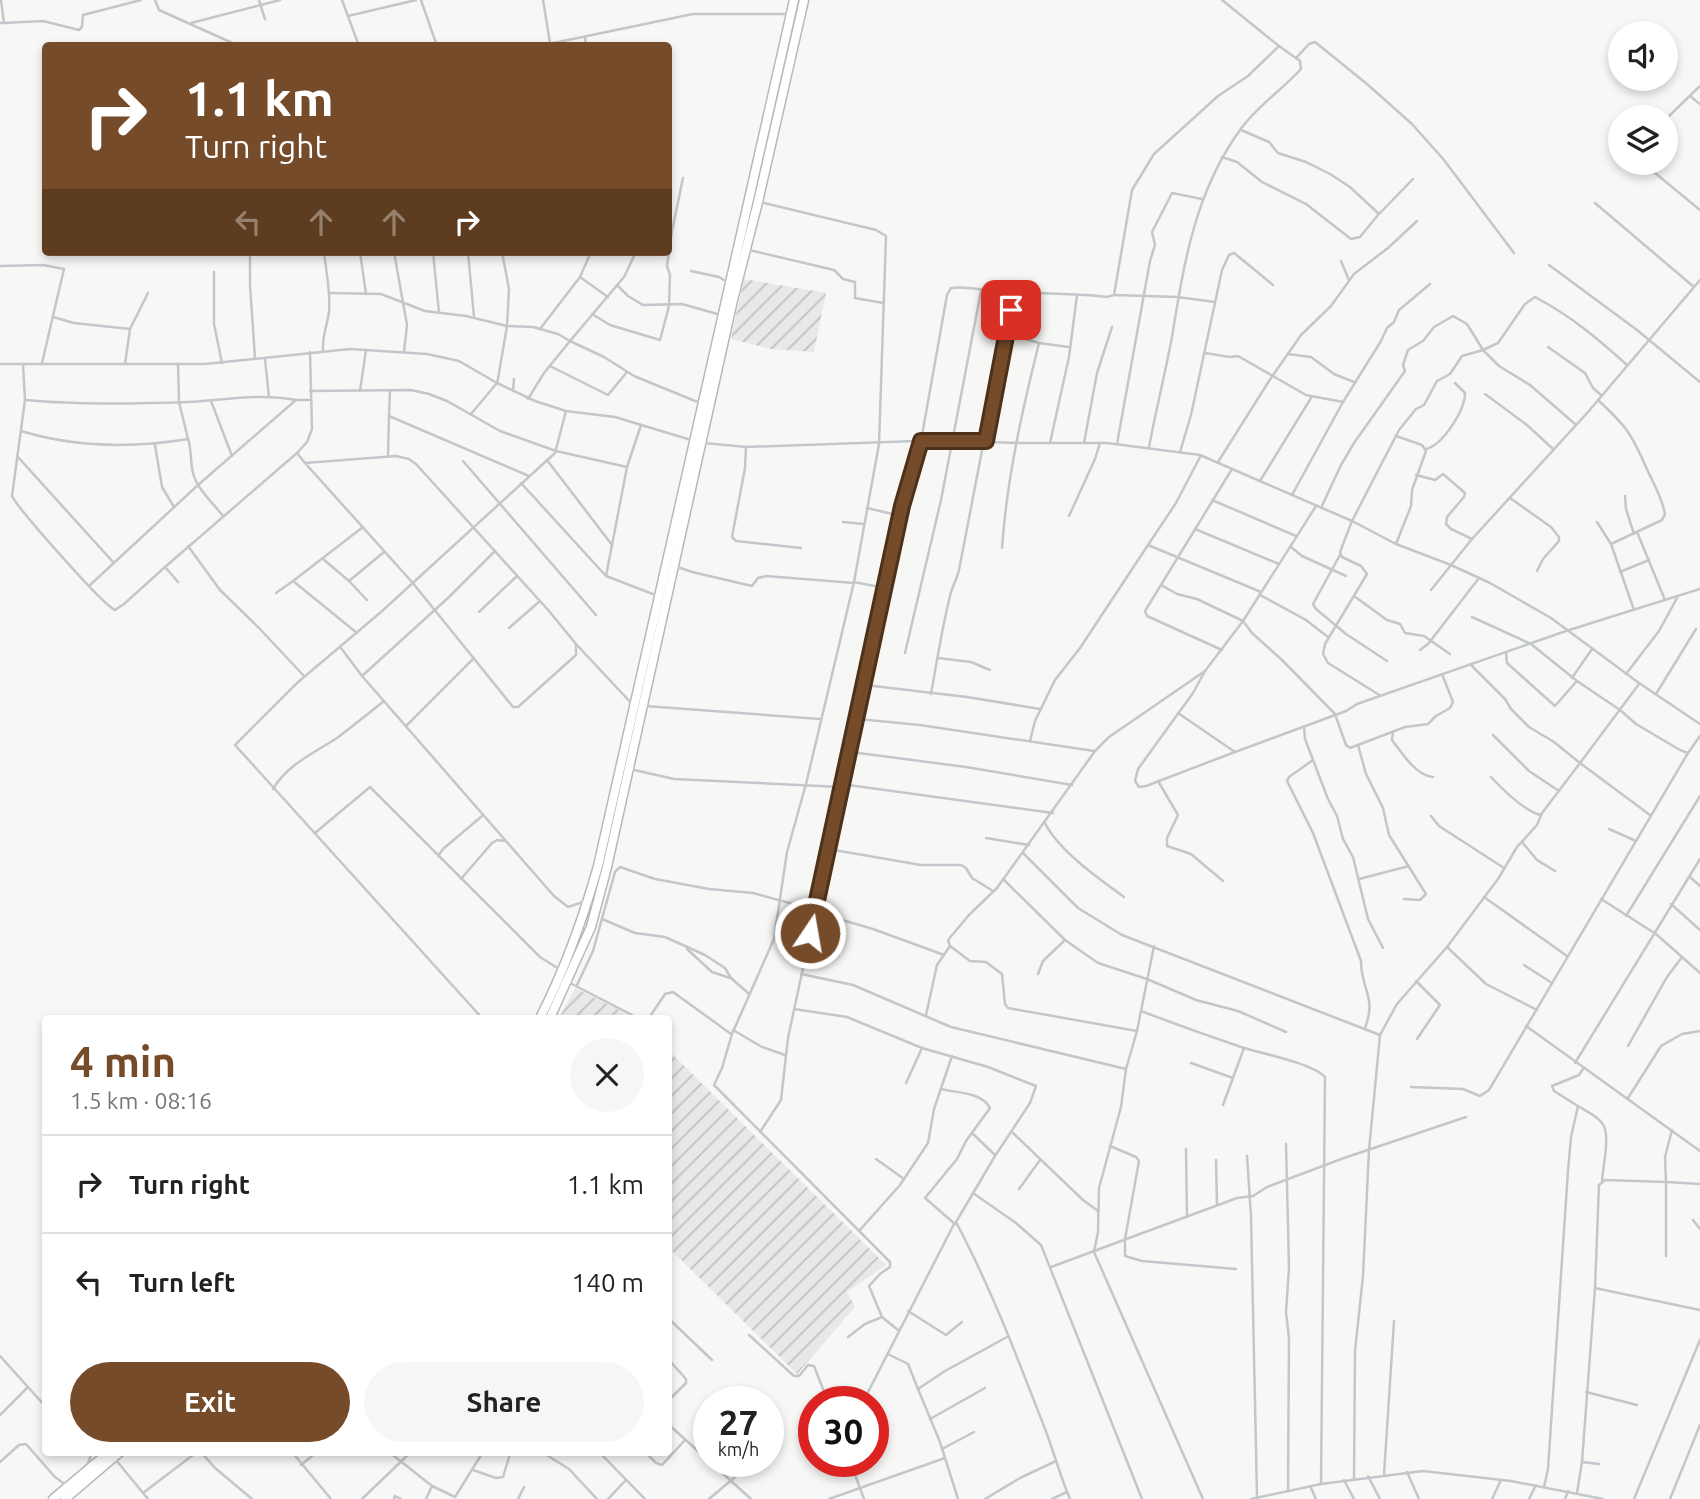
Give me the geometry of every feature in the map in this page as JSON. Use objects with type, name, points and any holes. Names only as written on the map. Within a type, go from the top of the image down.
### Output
[{"type":"highway","points":[[660,603],[675,566],[794,0]]},
{"type":"highway","points":[[552,1015],[572,984],[595,928],[625,768],[660,603],[699,442],[704,404],[723,315],[758,202],[803,0]]},
{"type":"highway","points":[[542,1015],[564,971],[589,899],[625,768]]},
{"type":"highway","points":[[52,1499],[84,1472],[111,1456]]},
{"type":"highway","points":[[67,1498],[112,1456]]},
{"type":"street","points":[[1,0],[2,23],[43,21],[79,30],[82,27],[83,15],[141,0]]},
{"type":"street","points":[[155,0],[159,10],[231,42]]},
{"type":"street","points":[[259,0],[265,19]]},
{"type":"street","points":[[191,23],[280,0]]},
{"type":"street","points":[[342,0],[358,42]]},
{"type":"street","points":[[348,16],[419,0],[435,42]]},
{"type":"street","points":[[543,0],[550,42]]},
{"type":"street","points":[[1149,447],[1186,253],[1202,199],[1222,158],[1241,130],[1256,111],[1301,69],[1301,63],[1296,58],[1222,0]]},
{"type":"street","points":[[556,42],[693,14],[791,14]]},
{"type":"street","points":[[585,37],[586,42]]},
{"type":"street","points":[[1296,58],[1309,44],[1315,42],[1400,112],[1444,160],[1514,253]]},
{"type":"street","points":[[1114,295],[1132,190],[1147,164],[1154,154],[1218,96],[1248,76],[1279,46]]},
{"type":"street","points":[[1678,108],[1700,86]]},
{"type":"street","points":[[1690,96],[1700,104]]},
{"type":"street","points":[[1241,130],[1266,140],[1278,153],[1306,162],[1329,174],[1350,187],[1379,214]]},
{"type":"street","points":[[1222,158],[1237,162],[1262,182],[1306,204],[1351,239],[1360,237],[1413,179]]},
{"type":"street","points":[[1658,175],[1700,209]]},
{"type":"street","points":[[672,223],[683,178]]},
{"type":"street","points":[[1117,444],[1155,245],[1152,232],[1170,195],[1175,193],[1202,199]]},
{"type":"street","points":[[758,202],[885,234],[879,444],[854,583],[806,784],[786,852],[774,939],[732,1032],[722,1068],[714,1085],[891,1263],[869,1286],[882,1317],[898,1331]]},
{"type":"street","points":[[1595,203],[1700,289]]},
{"type":"street","points":[[1218,462],[1273,374],[1301,335],[1331,306],[1349,280],[1417,221]]},
{"type":"street","points":[[745,249],[834,270],[843,279],[855,282],[855,298],[883,303]]},
{"type":"street","points":[[1180,452],[1224,264],[1231,253],[1273,285]]},
{"type":"street","points":[[250,256],[255,358]]},
{"type":"street","points":[[323,350],[330,293],[326,284],[324,256]]},
{"type":"street","points":[[361,256],[366,294]]},
{"type":"street","points":[[395,256],[407,325],[404,352]]},
{"type":"street","points":[[433,256],[439,313]]},
{"type":"street","points":[[468,256],[474,317]]},
{"type":"street","points":[[471,414],[497,383],[508,326],[509,289],[503,256]]},
{"type":"street","points":[[540,329],[580,277],[589,256]]},
{"type":"street","points":[[528,399],[550,366],[624,277],[634,256]]},
{"type":"street","points":[[592,314],[610,325],[660,340],[669,306],[668,256]]},
{"type":"street","points":[[1340,261],[1349,280]]},
{"type":"street","points":[[1549,265],[1637,330],[1700,382]]},
{"type":"street","points":[[0,266],[63,267],[63,279],[42,363]]},
{"type":"street","points":[[691,271],[724,278],[733,285]]},
{"type":"street","points":[[214,272],[214,324],[222,363]]},
{"type":"street","points":[[580,277],[608,297]]},
{"type":"street","points":[[1431,590],[1472,539],[1598,400],[1700,280]]},
{"type":"street","points":[[1291,495],[1387,328],[1394,322],[1399,310],[1430,284]]},
{"type":"street","points":[[617,285],[643,305],[682,304],[723,315]]},
{"type":"street","points":[[760,1132],[781,1100],[785,1055],[801,974],[901,516],[921,441],[948,292],[953,288],[964,287],[981,291],[1107,297],[1177,297],[1215,302]]},
{"type":"street","points":[[905,653],[941,500],[981,291]]},
{"type":"street","points":[[932,694],[950,595],[959,570],[997,373],[1008,334],[1013,292]]},
{"type":"street","points":[[125,364],[130,329],[148,293]]},
{"type":"street","points":[[330,293],[389,295],[425,311],[474,317],[558,334],[627,372],[704,404]]},
{"type":"street","points":[[1050,443],[1077,295]]},
{"type":"street","points":[[1387,661],[1346,634],[1313,604],[1340,555],[1352,521],[1396,436],[1414,412],[1424,405],[1437,381],[1450,374],[1462,356],[1483,350],[1501,340],[1525,304],[1535,297],[1572,318],[1627,365]]},
{"type":"street","points":[[1321,508],[1341,465],[1403,375],[1408,350],[1423,341],[1434,327],[1455,316],[1466,324],[1483,350],[1499,366],[1530,385],[1575,424]]},
{"type":"street","points":[[53,317],[74,323],[130,329]]},
{"type":"street","points":[[1084,443],[1097,373],[1112,327]]},
{"type":"street","points":[[1008,334],[1039,343],[1069,347]]},
{"type":"street","points":[[1002,548],[1004,512],[1015,443],[1039,343]]},
{"type":"street","points":[[1548,347],[1585,373],[1601,396]]},
{"type":"street","points":[[0,364],[222,363],[323,350],[404,352],[453,359],[528,399],[566,411],[615,417],[699,442],[746,447],[921,441],[1100,443],[1149,447],[1200,456],[1352,521],[1396,544],[1479,578],[1551,618],[1626,674],[1700,724]]},
{"type":"street","points":[[360,391],[366,350]]},
{"type":"street","points":[[23,364],[25,400],[12,496],[89,586],[110,607],[119,609],[297,453],[311,435],[310,352]]},
{"type":"street","points":[[1205,353],[1238,356],[1293,388],[1312,396],[1343,402]]},
{"type":"street","points":[[1288,354],[1311,357],[1334,374],[1356,382]]},
{"type":"street","points":[[265,358],[269,397]]},
{"type":"street","points":[[178,364],[179,402],[191,448],[193,472],[198,485],[223,516]]},
{"type":"street","points":[[550,366],[608,395],[627,372]]},
{"type":"street","points":[[513,391],[514,379]]},
{"type":"street","points":[[1426,449],[1437,443],[1463,406],[1465,393],[1455,383]]},
{"type":"street","points":[[310,391],[411,390],[429,394],[500,431],[556,451],[626,467]]},
{"type":"street","points":[[388,457],[390,391]]},
{"type":"street","points":[[1485,394],[1527,425],[1553,449]]},
{"type":"street","points":[[1260,481],[1312,396]]},
{"type":"street","points":[[25,400],[55,403],[179,402],[269,397],[310,400]]},
{"type":"street","points":[[89,586],[198,485],[296,400]]},
{"type":"street","points":[[1598,400],[1634,438],[1664,509],[1664,519],[1611,544]]},
{"type":"street","points":[[211,401],[232,456]]},
{"type":"street","points":[[479,1015],[235,745],[304,676],[357,633],[556,451],[566,411]]},
{"type":"street","points":[[389,416],[529,476]]},
{"type":"street","points":[[606,576],[626,467],[641,425]]},
{"type":"street","points":[[20,431],[75,442],[123,445],[155,445],[188,439]]},
{"type":"street","points":[[1396,436],[1426,449]]},
{"type":"street","points":[[1069,516],[1096,459],[1100,443]]},
{"type":"street","points":[[155,445],[162,486],[174,507]]},
{"type":"street","points":[[746,447],[745,468],[732,537],[736,541],[801,548]]},
{"type":"street","points":[[1396,544],[1411,506],[1410,499],[1416,475],[1425,458],[1426,449]]},
{"type":"street","points":[[297,453],[412,582],[515,708],[576,655],[586,655]]},
{"type":"street","points":[[17,456],[113,562]]},
{"type":"street","points":[[1030,741],[1040,709],[1055,680],[1080,648],[1148,545],[1175,503],[1200,456]]},
{"type":"street","points":[[306,463],[388,457],[409,459],[416,464],[474,526],[586,655],[638,706],[821,719]]},
{"type":"street","points":[[547,460],[612,545]]},
{"type":"street","points":[[463,461],[596,615]]},
{"type":"street","points":[[1222,650],[1147,616],[1145,611],[1232,468]]},
{"type":"street","points":[[1416,475],[1435,480],[1443,474],[1465,493],[1447,517],[1446,524],[1472,539]]},
{"type":"street","points":[[521,483],[606,576],[660,603]]},
{"type":"street","points":[[1625,496],[1626,509],[1665,600]]},
{"type":"street","points":[[1510,498],[1551,527],[1559,537],[1559,541],[1536,571]]},
{"type":"street","points":[[1212,500],[1297,536]]},
{"type":"street","points":[[1316,506],[1243,621],[1205,671],[1139,769],[1135,781],[1142,787],[1443,673],[1700,589]]},
{"type":"street","points":[[867,508],[901,516]]},
{"type":"street","points":[[843,522],[864,524]]},
{"type":"street","points":[[1597,522],[1611,544],[1633,610]]},
{"type":"street","points":[[276,593],[363,527]]},
{"type":"street","points":[[1195,529],[1279,564]]},
{"type":"street","points":[[1148,545],[1261,594],[1329,637]]},
{"type":"street","points":[[188,546],[220,590],[304,676]]},
{"type":"street","points":[[1291,547],[1303,556],[1346,576]]},
{"type":"street","points":[[362,676],[495,551]]},
{"type":"street","points":[[349,581],[384,552]]},
{"type":"street","points":[[1340,555],[1367,571],[1325,644],[1323,654],[1328,663],[1381,696]]},
{"type":"street","points":[[322,558],[368,600]]},
{"type":"street","points":[[1620,572],[1649,560]]},
{"type":"street","points":[[675,566],[752,586],[766,576],[885,588]]},
{"type":"street","points":[[165,567],[178,582]]},
{"type":"street","points":[[479,612],[517,576]]},
{"type":"street","points":[[1420,650],[1431,640],[1479,578]]},
{"type":"street","points":[[293,581],[357,633]]},
{"type":"street","points":[[1161,585],[1243,621],[1335,714],[1346,745],[1350,748],[1405,727],[1429,724],[1453,705],[1442,677],[1443,673]]},
{"type":"street","points":[[1354,596],[1387,620],[1400,624],[1405,633],[1431,640],[1450,654]]},
{"type":"street","points":[[1626,674],[1674,608],[1678,596]]},
{"type":"street","points":[[509,628],[540,601]]},
{"type":"street","points":[[1472,617],[1531,644],[1572,678],[1636,724],[1688,753]]},
{"type":"street","points":[[1656,694],[1696,629]]},
{"type":"street","points":[[576,644],[576,655]]},
{"type":"street","points":[[341,647],[362,676],[482,816],[565,906],[573,906],[589,899]]},
{"type":"street","points":[[1572,678],[1592,649]]},
{"type":"street","points":[[1506,653],[1507,663],[1555,706],[1577,681]]},
{"type":"street","points":[[407,726],[474,658]]},
{"type":"street","points":[[938,658],[971,662],[990,670]]},
{"type":"street","points":[[1470,664],[1529,727],[1554,742],[1650,815]]},
{"type":"street","points":[[1137,1031],[1008,1008],[1005,1004],[1002,974],[986,962],[970,961],[950,946],[948,940],[1003,879],[1095,751],[1109,737],[1205,671]]},
{"type":"street","points":[[1354,1479],[1355,1351],[1363,1276],[1368,1150],[1380,1035],[1397,1004],[1447,947],[1499,879],[1522,842],[1539,822],[1540,815],[1639,683]]},
{"type":"street","points":[[865,685],[1040,709]]},
{"type":"street","points":[[273,789],[300,760],[337,738],[384,701]]},
{"type":"street","points":[[1178,713],[1235,752]]},
{"type":"street","points":[[858,719],[1095,751]]},
{"type":"street","points":[[1304,726],[1305,739],[1313,761],[1337,816],[1343,839],[1353,857],[1368,919],[1383,948]]},
{"type":"street","points":[[1394,732],[1392,740],[1415,767],[1424,775],[1433,777]]},
{"type":"street","points":[[1493,735],[1529,771],[1559,791]]},
{"type":"street","points":[[1411,1087],[1463,1089],[1480,1096],[1485,1094],[1650,815],[1700,736]]},
{"type":"street","points":[[1358,745],[1366,774],[1383,808],[1389,835],[1426,897],[1420,900],[1404,899]]},
{"type":"street","points":[[850,752],[1072,785]]},
{"type":"street","points":[[1313,761],[1287,781],[1313,833],[1362,961],[1363,978],[1371,1004],[1365,1028]]},
{"type":"street","points":[[625,768],[674,779],[841,786],[1053,813]]},
{"type":"street","points":[[1491,777],[1511,796],[1540,815]]},
{"type":"street","points":[[1158,781],[1178,815],[1167,838],[1167,846],[1191,854],[1223,881]]},
{"type":"street","points":[[315,834],[370,787],[546,962],[564,971]]},
{"type":"street","points":[[1626,915],[1700,796]]},
{"type":"street","points":[[438,856],[482,816]]},
{"type":"street","points":[[1431,816],[1439,826],[1504,868]]},
{"type":"street","points":[[1045,823],[1050,834],[1059,843],[1124,897]]},
{"type":"street","points":[[1609,829],[1636,841]]},
{"type":"street","points":[[986,838],[1029,845]]},
{"type":"street","points":[[461,879],[492,843],[497,840],[504,841]]},
{"type":"street","points":[[1522,842],[1537,860],[1555,871]]},
{"type":"street","points":[[828,849],[921,865],[961,865],[966,867],[972,878],[993,891]]},
{"type":"street","points":[[1023,853],[1078,908],[1122,935],[1380,1035]]},
{"type":"street","points":[[1575,1063],[1700,859]]},
{"type":"street","points":[[595,928],[602,919],[615,872],[620,866],[696,888],[753,893],[780,900],[944,955]]},
{"type":"street","points":[[1359,879],[1409,866]]},
{"type":"street","points":[[1689,876],[1700,886]]},
{"type":"street","points":[[1003,879],[1065,940],[1098,963],[1147,979],[1196,1000],[1238,1011],[1286,1032]]},
{"type":"street","points":[[1484,897],[1567,956]]},
{"type":"street","points":[[1601,899],[1656,934],[1700,973]]},
{"type":"street","points":[[1671,904],[1700,930]]},
{"type":"street","points":[[602,919],[635,933],[665,937],[717,961],[749,994]]},
{"type":"street","points":[[1038,974],[1043,961],[1065,940]]},
{"type":"street","points":[[926,1016],[937,965],[950,946]]},
{"type":"street","points":[[1154,946],[1137,1031],[1126,1069],[1121,1107],[1099,1188],[1098,1232],[1094,1252],[1203,1499]]},
{"type":"street","points":[[685,947],[712,972],[731,978]]},
{"type":"street","points":[[1447,947],[1486,984],[1537,1010]]},
{"type":"street","points":[[1628,1046],[1667,977],[1682,957]]},
{"type":"street","points":[[1524,965],[1552,983]]},
{"type":"street","points":[[801,974],[853,985],[951,1027],[1126,1069]]},
{"type":"street","points":[[1416,981],[1440,1005],[1417,1039]]},
{"type":"street","points":[[572,984],[632,1015]]},
{"type":"street","points":[[651,1015],[666,994],[673,992],[732,1032],[785,1055]]},
{"type":"street","points":[[794,1010],[847,1017],[922,1048],[1036,1086],[1030,1103],[972,1193],[908,1311],[871,1386]]},
{"type":"street","points":[[1141,1011],[1323,1074],[1321,1484]]},
{"type":"street","points":[[1526,1026],[1700,1151]]},
{"type":"street","points":[[1628,1098],[1661,1046],[1682,1034],[1700,1031]]},
{"type":"street","points":[[906,1083],[922,1048]]},
{"type":"street","points":[[1223,1105],[1244,1048]]},
{"type":"street","points":[[859,1231],[904,1179],[928,1143],[934,1109],[951,1056]]},
{"type":"street","points":[[1191,1063],[1233,1078]]},
{"type":"street","points":[[1577,1493],[1582,1462],[1595,1288],[1599,1185],[1602,1180],[1606,1142],[1605,1127],[1602,1123],[1554,1091],[1552,1086],[1579,1076],[1583,1069]]},
{"type":"street","points":[[941,1089],[969,1094],[989,1104],[989,1112],[925,1199],[956,1223],[979,1267],[1070,1499]]},
{"type":"street","points":[[1544,1487],[1549,1455],[1571,1137],[1578,1106]]},
{"type":"street","points":[[1051,1267],[1368,1150],[1466,1117]]},
{"type":"street","points":[[1666,1256],[1665,1157],[1672,1130]]},
{"type":"street","points":[[1012,1132],[1098,1211]]},
{"type":"street","points":[[972,1133],[995,1156]]},
{"type":"street","points":[[1286,1144],[1288,1489]]},
{"type":"street","points":[[1110,1146],[1136,1157],[1139,1161],[1125,1239],[1124,1254],[1129,1259],[1236,1269]]},
{"type":"street","points":[[1186,1149],[1186,1217]]},
{"type":"street","points":[[1247,1156],[1257,1497]]},
{"type":"street","points":[[876,1159],[904,1179]]},
{"type":"street","points":[[1019,1188],[1040,1160]]},
{"type":"street","points":[[1216,1160],[1217,1205]]},
{"type":"street","points":[[1602,1180],[1700,1184]]},
{"type":"street","points":[[972,1193],[1036,1238],[1051,1267],[1142,1499]]},
{"type":"street","points":[[1693,1220],[1700,1229]]},
{"type":"street","points":[[1595,1288],[1700,1310]]},
{"type":"street","points":[[908,1311],[946,1335],[962,1322]]},
{"type":"street","points":[[848,1337],[865,1324],[882,1317]]},
{"type":"street","points":[[1384,1475],[1394,1321]]},
{"type":"street","points":[[672,1322],[712,1360]]},
{"type":"street","points":[[749,1335],[794,1376],[799,1376],[808,1365],[814,1366],[822,1386]]},
{"type":"street","points":[[918,1389],[1007,1337]]},
{"type":"street","points":[[1634,1499],[1700,1340]]},
{"type":"street","points":[[888,1354],[908,1364],[942,1449],[958,1499]]},
{"type":"street","points":[[1,1357],[42,1403]]},
{"type":"street","points":[[672,1363],[687,1383],[672,1397]]},
{"type":"street","points":[[0,1415],[27,1388]]},
{"type":"street","points":[[930,1419],[985,1388]]},
{"type":"street","points":[[1586,1392],[1637,1405]]},
{"type":"street","points":[[1670,1499],[1700,1425]]},
{"type":"street","points":[[672,1428],[751,1499]]},
{"type":"street","points":[[942,1449],[974,1432]]},
{"type":"street","points":[[672,1454],[685,1440]]},
{"type":"street","points":[[0,1462],[19,1445],[26,1444],[55,1477],[68,1486]]},
{"type":"street","points":[[84,1472],[90,1456]]},
{"type":"street","points":[[115,1456],[148,1499]]},
{"type":"street","points":[[143,1493],[194,1456]]},
{"type":"street","points":[[203,1456],[252,1499]]},
{"type":"street","points":[[295,1456],[331,1499]]},
{"type":"street","points":[[301,1465],[312,1456]]},
{"type":"street","points":[[393,1456],[432,1486],[457,1498],[481,1456]]},
{"type":"street","points":[[362,1499],[407,1456]]},
{"type":"street","points":[[473,1470],[496,1478],[503,1477],[509,1456]]},
{"type":"street","points":[[548,1456],[569,1469],[597,1499]]},
{"type":"street","points":[[603,1456],[645,1499]]},
{"type":"street","points":[[649,1456],[662,1465],[670,1456]]},
{"type":"street","points":[[829,1499],[945,1458]]},
{"type":"street","points":[[985,1499],[1020,1478],[1057,1461]]},
{"type":"street","points":[[1582,1462],[1599,1464]]},
{"type":"street","points":[[1251,1499],[1288,1489],[1368,1476],[1423,1471],[1535,1485],[1602,1499]]},
{"type":"street","points":[[1407,1472],[1419,1499]]},
{"type":"street","points":[[1368,1476],[1380,1499]]},
{"type":"street","points":[[709,1499],[734,1477]]},
{"type":"street","points":[[856,1477],[864,1499]]},
{"type":"street","points":[[608,1499],[625,1480]]},
{"type":"street","points":[[1344,1480],[1354,1499]]},
{"type":"street","points":[[1492,1499],[1501,1480]]},
{"type":"street","points":[[1530,1499],[1535,1485]]},
{"type":"street","points":[[426,1499],[432,1486]]},
{"type":"street","points":[[518,1499],[524,1486]]},
{"type":"street","points":[[1310,1486],[1316,1499]]},
{"type":"street","points":[[1564,1499],[1568,1491]]},
{"type":"street","points":[[1052,1499],[1067,1492]]},
{"type":"street","points":[[1278,1492],[1281,1499]]},
{"type":"street","points":[[394,1499],[395,1496],[401,1499]]},
{"type":"shaded area","points":[[744,279],[826,293],[814,352],[771,349],[731,339]]},
{"type":"shaded area","points":[[575,988],[628,1015],[561,1015]]},
{"type":"shaded area","points":[[672,1054],[886,1265],[847,1292],[855,1307],[797,1374],[672,1251]]},
{"type":"route","points":[[810,933],[902,506],[921,441],[986,441],[1011,310]]}]
